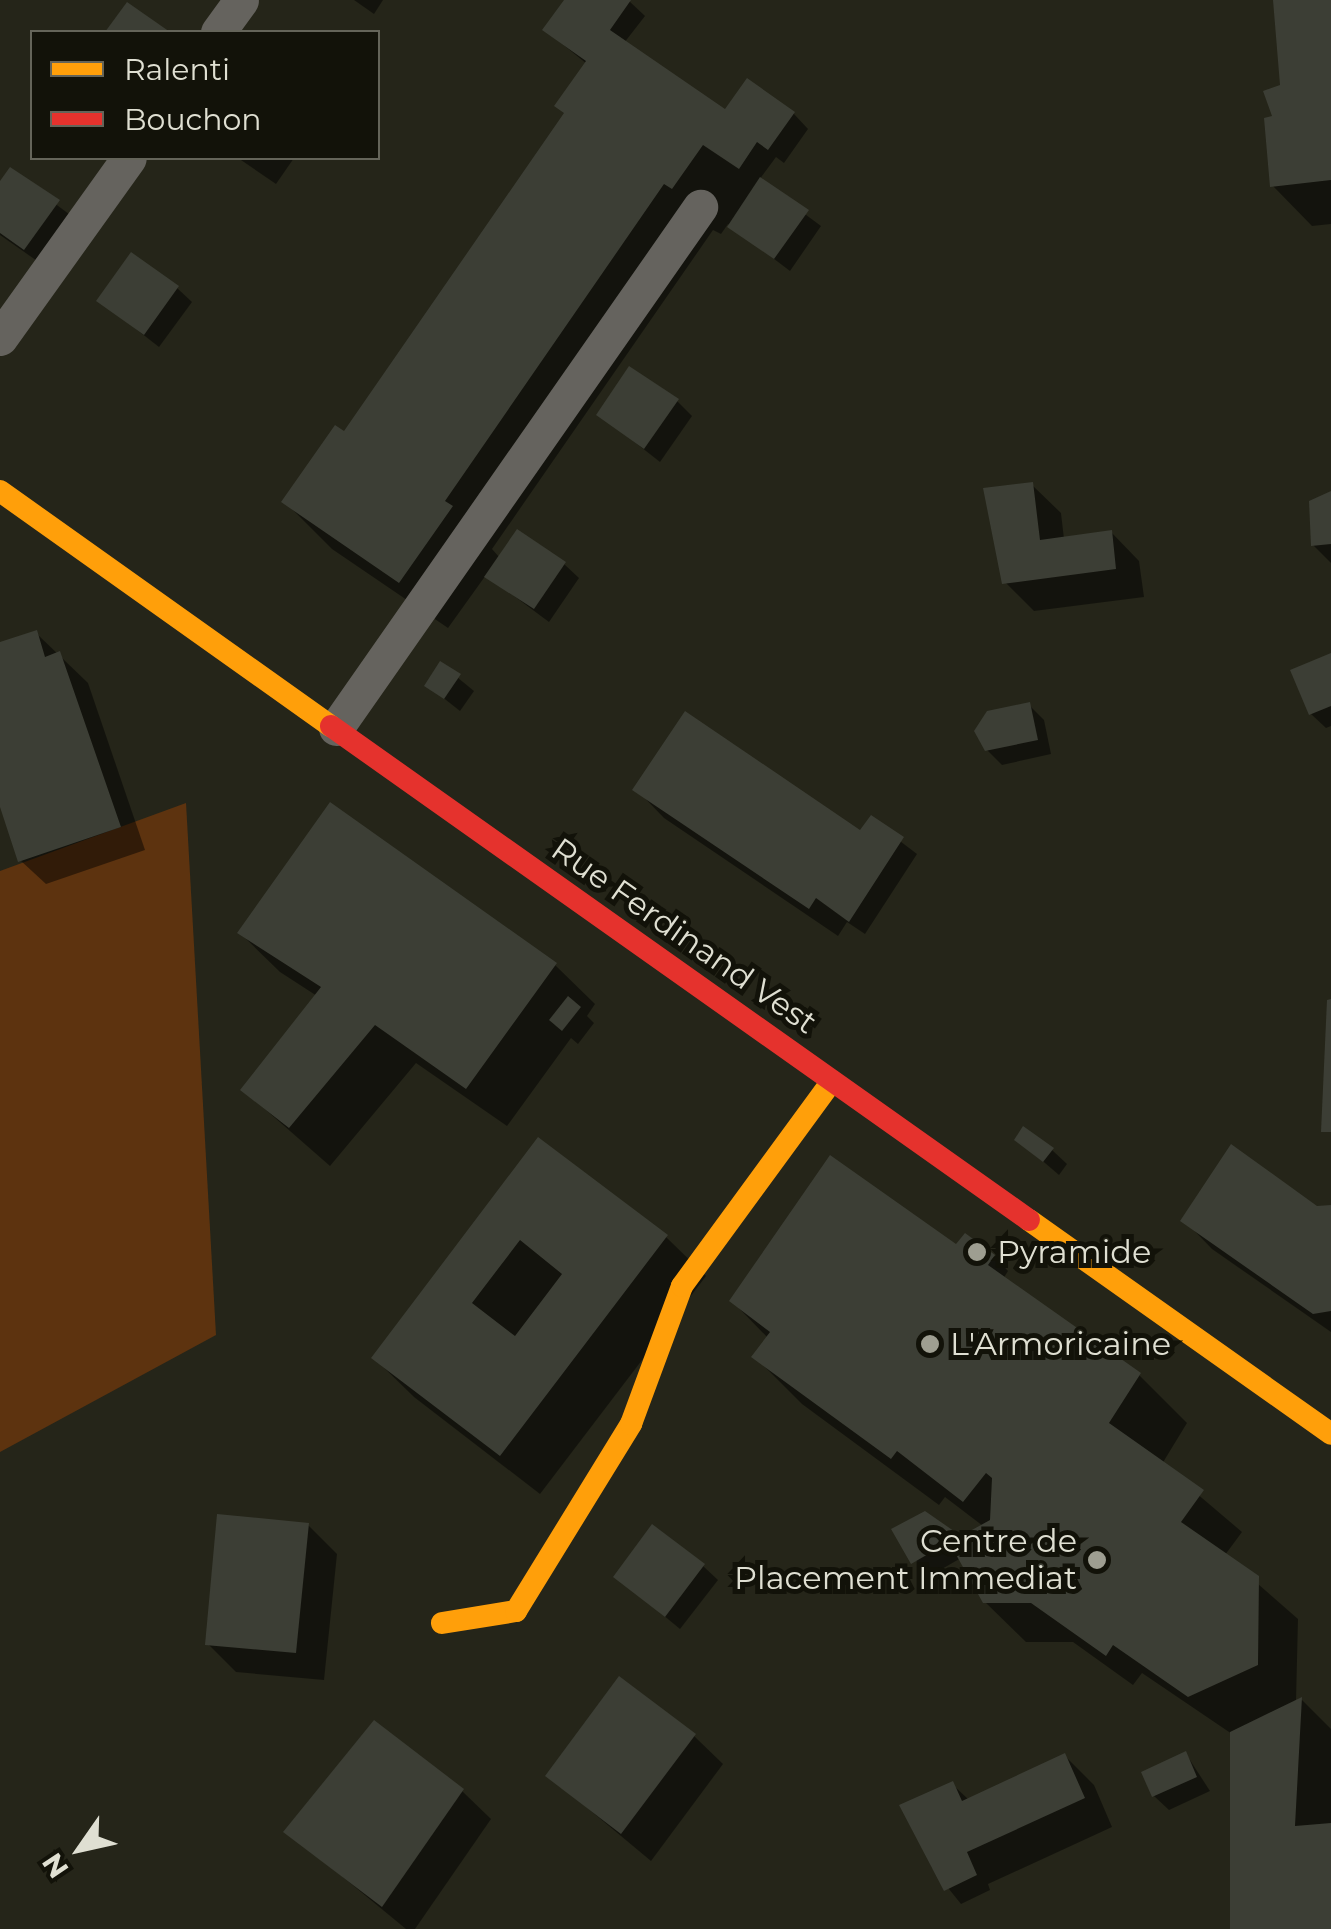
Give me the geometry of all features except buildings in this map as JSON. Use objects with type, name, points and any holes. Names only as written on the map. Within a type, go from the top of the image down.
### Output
[{"type":"street","name":"Rue Ferdinand Vest","points":[[0,491],[1331,1434]]},
{"type":"street","points":[[442,1624],[516,1612],[631,1424],[682,1286],[832,1082]]},
{"type":"lane","points":[[219,30],[241,0]]},
{"type":"lane","points":[[0,338],[127,160]]},
{"type":"lane","points":[[336,728],[700,207]]},
{"type":"shaded area","points":[[186,803],[216,1335],[0,1452],[0,871]]},
{"type":"traffic: slow","points":[[0,491],[331,726]]},
{"type":"traffic: slow","points":[[442,1623],[516,1611],[631,1424],[682,1286],[832,1081]]},
{"type":"traffic: slow","points":[[1029,1220],[1331,1434]]},
{"type":"traffic: jam","points":[[331,726],[1029,1220]]},
{"type":"place","name":"Pyramide","points":[[977,1252]]},
{"type":"place","name":"L'Armoricaine","points":[[930,1344]]},
{"type":"place","name":"Centre de Placement Immediat","points":[[1097,1560]]}]
